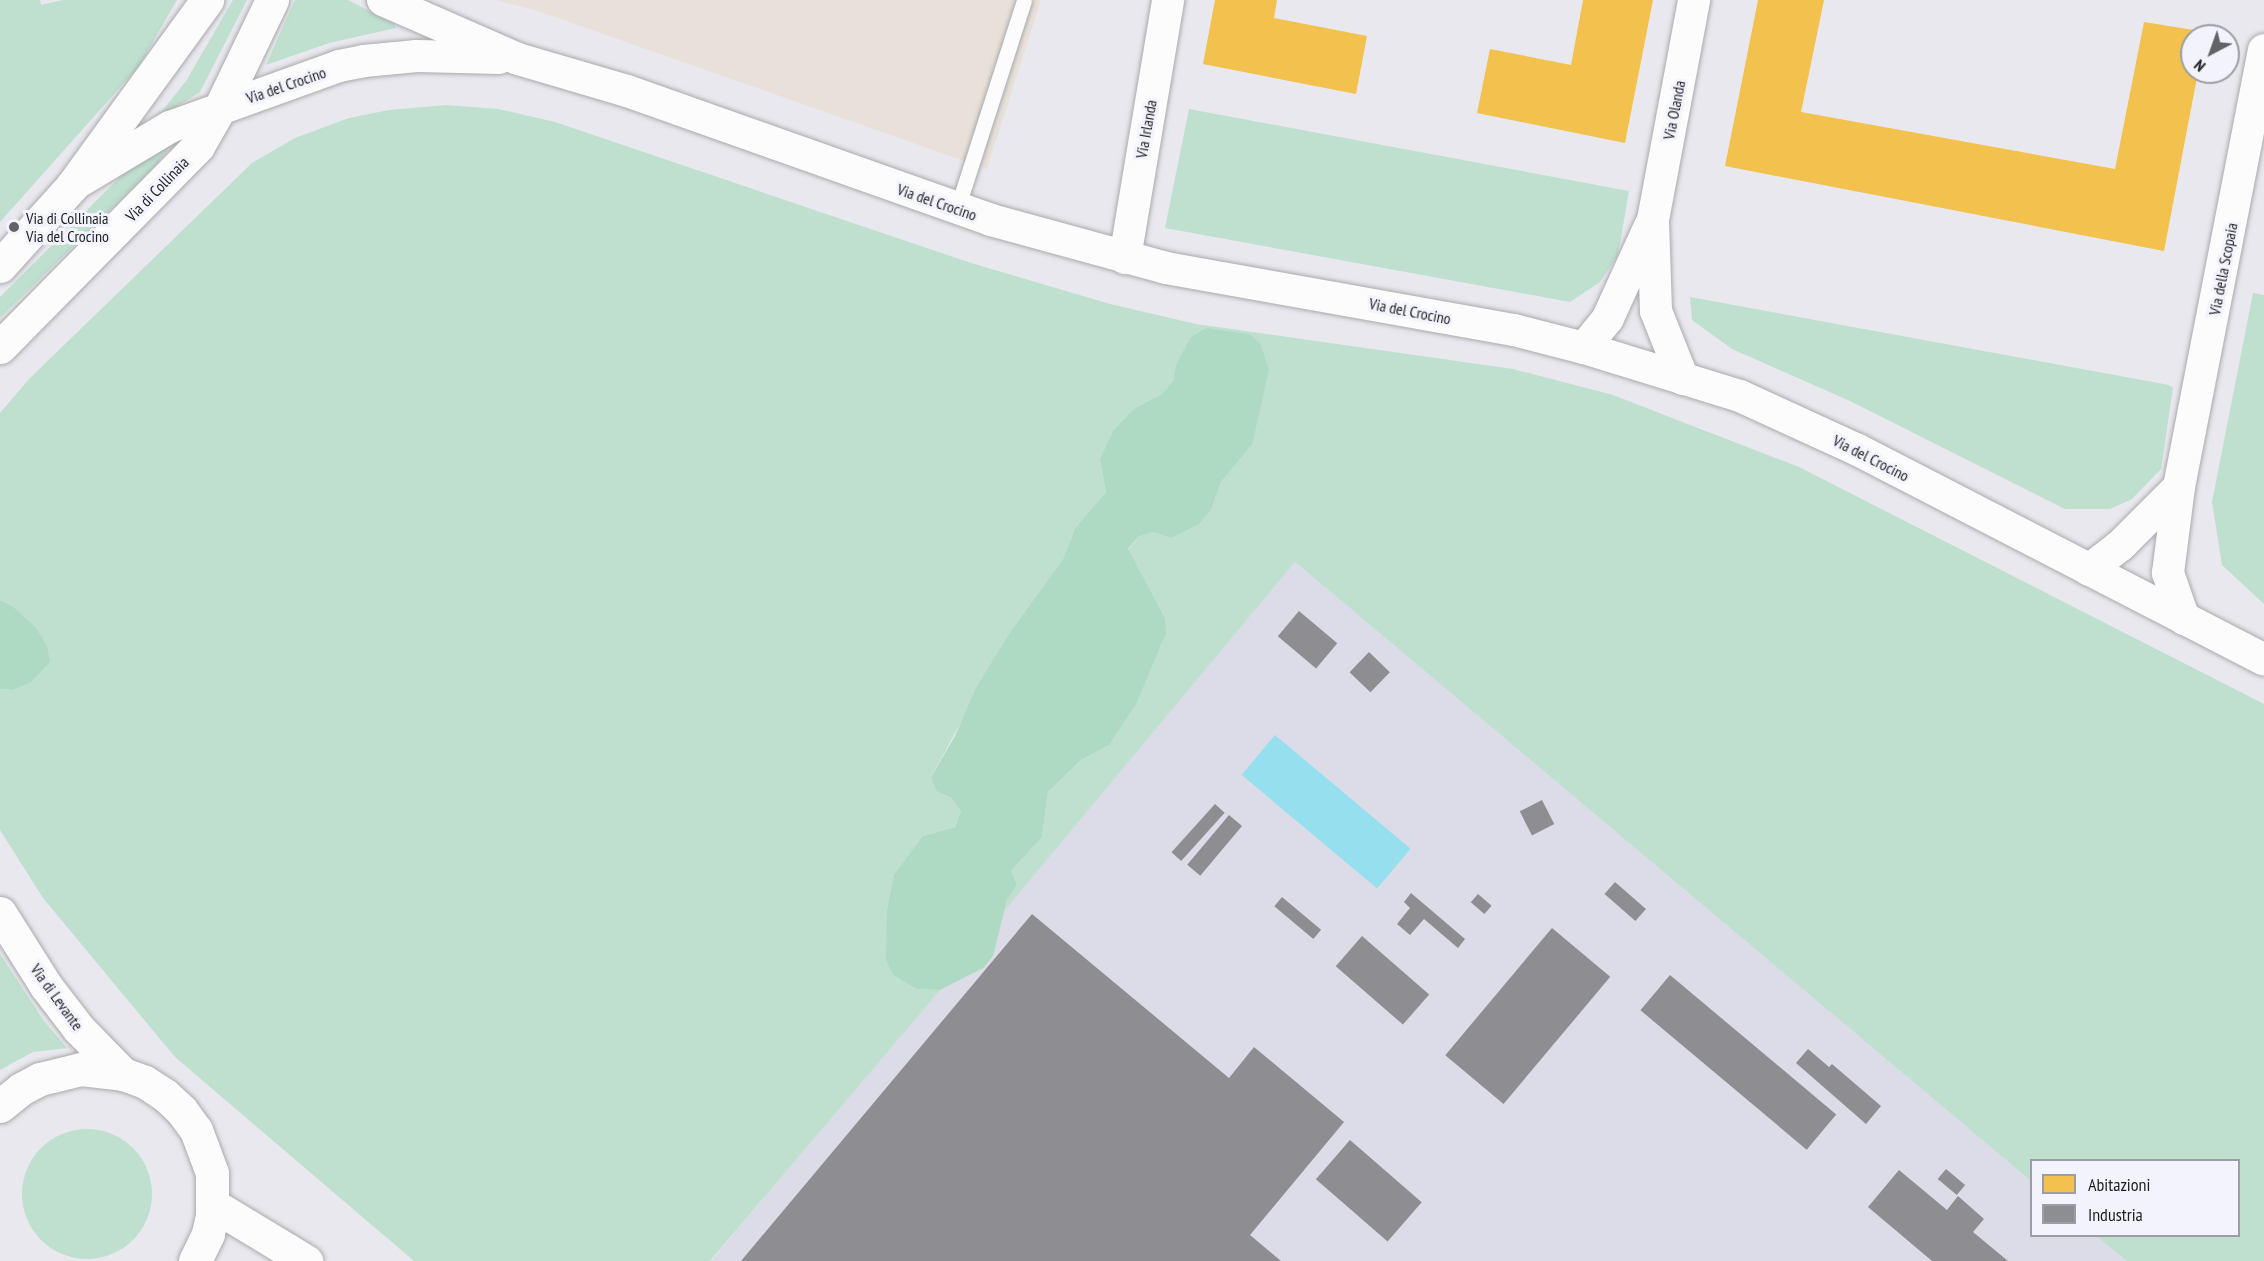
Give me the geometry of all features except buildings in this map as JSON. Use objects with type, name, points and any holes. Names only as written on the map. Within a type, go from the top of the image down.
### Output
[{"type":"street","points":[[0,266],[72,186],[207,0]]},
{"type":"street","name":"Via di Collinaia","points":[[0,347],[186,161],[208,131],[273,0]]},
{"type":"street","name":"Via del Crocino","points":[[383,0],[519,58],[627,91],[957,209],[1177,271],[1514,330],[1584,348],[1740,396],[1856,449],[2264,660]]},
{"type":"street","name":"Via Irlanda","points":[[1125,258],[1168,0]]},
{"type":"street","name":"Via Olanda","points":[[1683,379],[1656,311],[1653,220],[1694,0]]},
{"type":"street","name":"Via della Scopaia","points":[[2184,619],[2168,573],[2179,487],[2264,50]]},
{"type":"street","name":"Via del Crocino","points":[[72,186],[150,136],[221,106],[252,98],[339,66],[417,56],[519,58]]},
{"type":"street","name":"Via Olanda","points":[[1584,348],[1608,318],[1653,220]]},
{"type":"street","points":[[2089,570],[2120,546],[2179,487]]},
{"type":"street","name":"Via di Levante","points":[[0,913],[52,994],[79,1029],[123,1074]]},
{"type":"street","name":"Via di Levante","points":[[0,1107],[21,1089],[60,1072],[102,1070],[123,1074],[145,1082],[165,1095],[182,1111],[196,1130],[212,1173],[213,1205],[208,1234],[195,1261]]},
{"type":"street","points":[[213,1205],[306,1261]]},
{"type":"lane","points":[[957,209],[1024,0]]},
{"type":"shaded area","points":[[495,0],[1041,0],[987,169],[538,11]]},
{"type":"shaded area","points":[[1295,562],[2030,1180],[2030,1237],[2097,1237],[2127,1261],[711,1261]]},
{"type":"green space","points":[[0,0],[40,0],[41,5],[63,0],[177,0],[139,66],[0,222]]},
{"type":"green space","points":[[233,0],[247,0],[200,92],[155,120],[186,81]]},
{"type":"green space","points":[[295,0],[348,0],[394,24],[396,28],[329,43],[266,65]]},
{"type":"green space","points":[[446,105],[498,109],[555,122],[971,263],[1110,304],[1196,324],[1513,369],[1613,395],[1799,467],[2264,704],[2264,1261],[2127,1261],[2097,1237],[2240,1237],[2240,1159],[2030,1159],[2030,1180],[1295,562],[1005,910],[1007,900],[1017,885],[1011,871],[1042,837],[1048,792],[1081,760],[1109,745],[1165,618],[1128,550],[1138,537],[1153,532],[1171,538],[1211,510],[1221,482],[1252,445],[1176,365],[1173,381],[1162,394],[1135,408],[1100,460],[1106,492],[1075,528],[1063,559],[1011,631],[931,777],[936,791],[951,798],[961,811],[955,827],[923,836],[894,976],[917,989],[940,990],[710,1261],[414,1261],[175,1057],[43,898],[0,830],[0,689],[12,690],[12,606],[0,600],[0,413],[29,379],[252,163],[295,138],[349,118],[389,110]]},
{"type":"green space","points":[[1189,109],[1629,191],[1618,255],[1600,282],[1570,302],[1165,228]]},
{"type":"green space","points":[[175,139],[157,164],[0,318],[0,297],[146,151]]},
{"type":"green space","points":[[2253,293],[2264,295],[2264,604],[2222,565],[2212,502]]},
{"type":"green space","points":[[1690,297],[2169,385],[2173,388],[2161,469],[2132,499],[2110,509],[2065,509],[1850,401],[1732,349],[1692,320]]},
{"type":"green space","points":[[1206,328],[1249,334],[1260,343],[1269,370],[1252,445],[1221,482],[1211,510],[1199,524],[1171,538],[1153,532],[1138,537],[1128,549],[1165,618],[1166,633],[1136,704],[1109,745],[1081,760],[1048,792],[1042,837],[1011,871],[1017,885],[1007,900],[993,956],[983,968],[940,990],[917,989],[894,976],[886,960],[887,911],[894,875],[923,836],[955,827],[961,811],[951,798],[936,791],[931,777],[955,736],[976,688],[1011,631],[1063,559],[1075,528],[1106,492],[1100,460],[1113,431],[1135,408],[1162,394],[1173,381],[1176,365],[1190,338]]},
{"type":"green space","points":[[0,600],[12,606],[36,628],[47,646],[50,662],[31,682],[12,690],[0,689]]},
{"type":"green space","points":[[0,954],[44,1021],[67,1048],[33,1052],[0,1070]]},
{"type":"green space","points":[[87,1129],[112,1134],[133,1148],[147,1169],[152,1194],[147,1219],[133,1240],[112,1254],[87,1259],[62,1254],[41,1240],[27,1219],[22,1194],[27,1169],[41,1148],[62,1134]]},
{"type":"water","points":[[1275,735],[1411,849],[1377,889],[1242,775]]},
{"type":"place","name":"Via di Collinaia Via del Crocino","points":[[14,227]]}]
